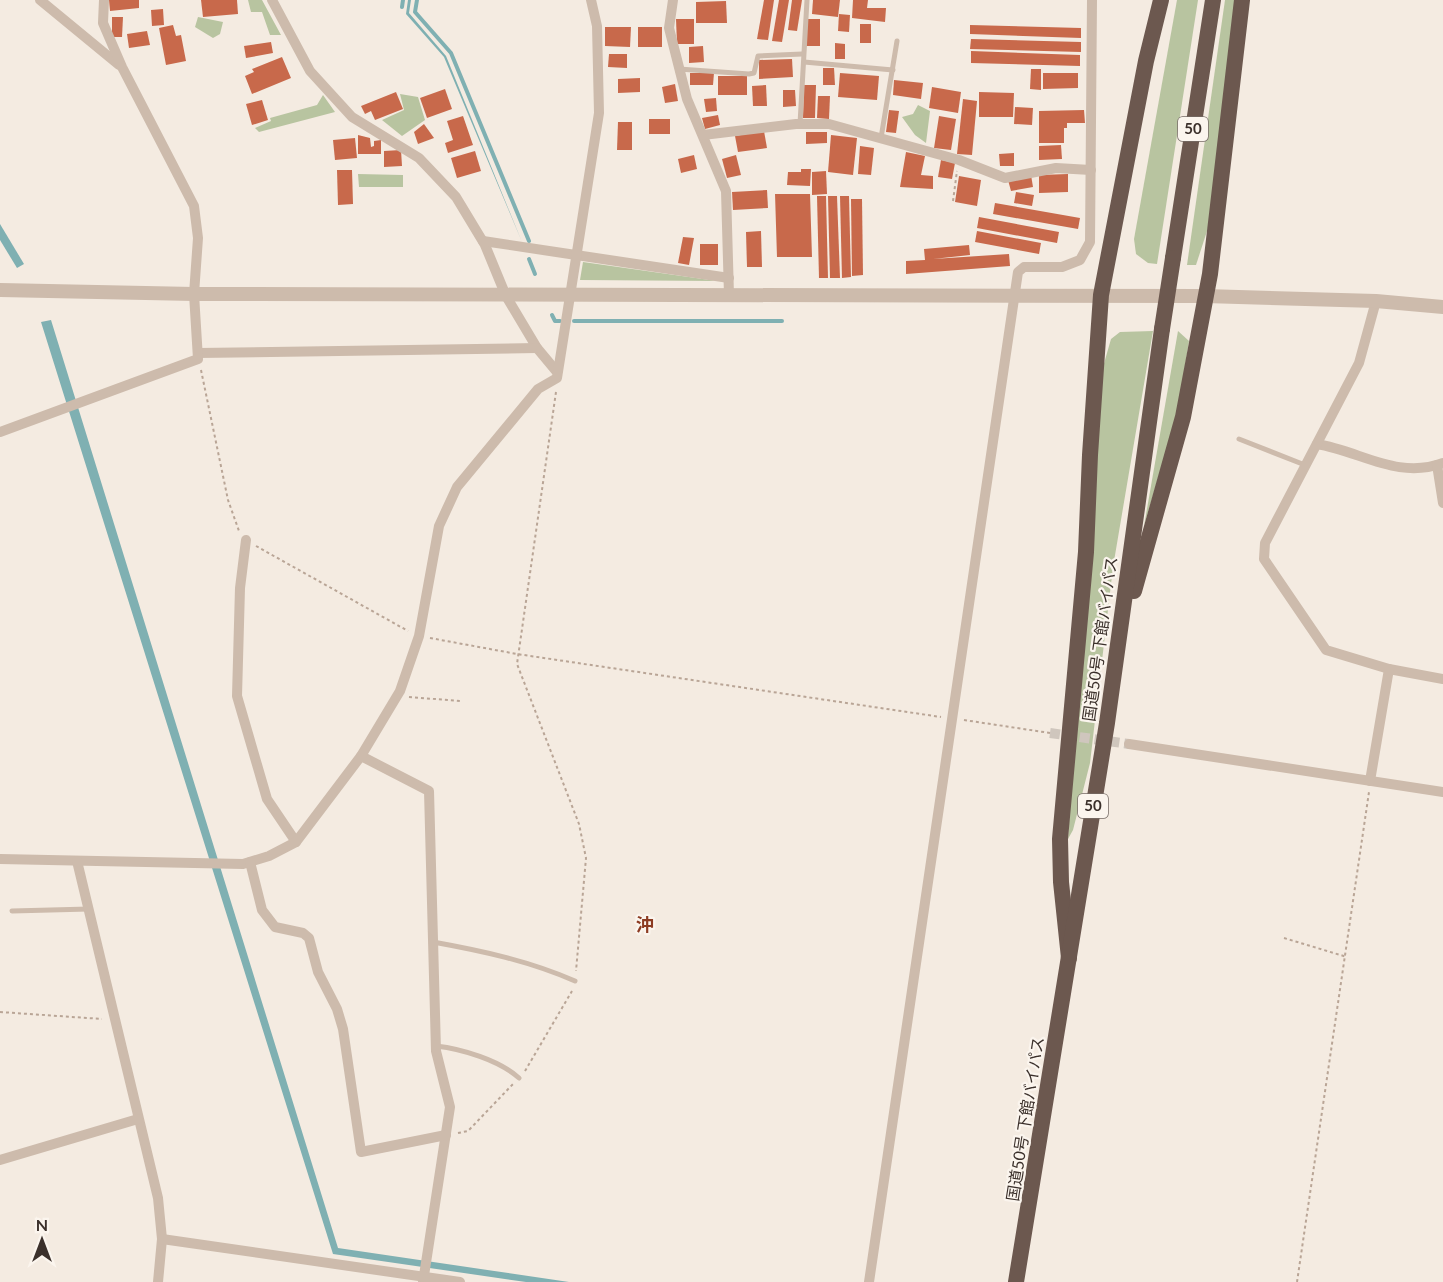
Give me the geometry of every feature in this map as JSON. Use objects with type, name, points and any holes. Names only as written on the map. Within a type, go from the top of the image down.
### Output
[{"type":"highway","points":[[1069,958],[1061,882],[1060,838],[1086,552],[1093,400],[1101,295],[1146,61],[1161,0]]},
{"type":"highway","name":"国道50号 下館バイパス","points":[[1016,1282],[1117,650],[1162,329],[1214,0]]},
{"type":"highway","points":[[1117,650],[1183,417],[1205,296],[1229,123],[1242,0]]},
{"type":"street","points":[[40,0],[122,68]]},
{"type":"street","points":[[104,0],[103,23],[122,68],[194,206],[198,238],[194,294],[198,356]]},
{"type":"street","points":[[272,0],[310,71],[352,117],[419,158],[456,196],[483,242],[506,296],[537,348],[557,375]]},
{"type":"street","points":[[0,859],[221,864],[250,861],[268,856],[296,843],[361,756],[398,695],[419,636],[439,526],[457,487],[538,389],[557,375],[599,113],[597,26],[591,0]]},
{"type":"street","points":[[672,0],[669,28],[687,99],[726,191],[729,296]]},
{"type":"street","points":[[870,1282],[1018,272],[1024,267],[1062,267],[1080,260],[1090,242],[1092,0]]},
{"type":"street","points":[[703,135],[800,124],[829,124],[959,160],[1005,178],[1056,168],[1091,170]]},
{"type":"street","points":[[483,242],[729,278]]},
{"type":"street","points":[[0,290],[506,296],[571,294],[1205,296],[1376,301],[1443,307]]},
{"type":"street","points":[[1376,301],[1359,363],[1265,543],[1264,559],[1326,650],[1389,669],[1443,679]]},
{"type":"street","points":[[0,432],[198,356],[537,348]]},
{"type":"street","points":[[1317,444],[1333,447],[1385,466],[1410,468],[1440,464],[1443,503]]},
{"type":"street","points":[[246,540],[240,588],[237,696],[267,799],[296,843]]},
{"type":"street","points":[[1370,781],[1389,669]]},
{"type":"street","points":[[1129,744],[1443,792]]},
{"type":"street","points":[[361,756],[429,791],[431,942],[436,1046],[450,1107],[424,1279]]},
{"type":"street","points":[[77,861],[158,1198],[162,1239],[158,1282]]},
{"type":"street","points":[[250,861],[262,910],[275,927],[303,933],[309,938],[318,972],[338,1009],[361,1152],[446,1136]]},
{"type":"street","points":[[0,1160],[138,1119]]},
{"type":"street","points":[[162,1239],[424,1279],[460,1282]]},
{"type":"lane","points":[[800,124],[804,62],[802,54],[807,0]]},
{"type":"lane","points":[[881,138],[897,41]]},
{"type":"lane","points":[[679,69],[749,74],[754,73],[758,56],[802,54]]},
{"type":"lane","points":[[804,62],[893,70]]},
{"type":"lane","points":[[1239,439],[1305,465]]},
{"type":"lane","points":[[12,911],[88,909]]},
{"type":"lane","points":[[431,942],[500,955],[541,966],[575,981]]},
{"type":"lane","points":[[436,1046],[449,1047],[508,1068],[519,1077]]},
{"type":"path","points":[[953,201],[959,160]]},
{"type":"path","points":[[198,356],[228,500],[241,537],[393,625],[419,636],[517,654],[1050,732]]},
{"type":"path","points":[[446,1136],[468,1131],[519,1077],[574,988],[586,858],[582,835],[517,664],[557,375]]},
{"type":"path","points":[[398,695],[460,701]]},
{"type":"path","points":[[1298,1282],[1347,957],[1370,781]]},
{"type":"path","points":[[1284,938],[1347,957]]},
{"type":"path","points":[[0,1012],[114,1019]]},
{"type":"green space","points":[[248,0],[262,0],[281,35],[270,35],[262,12],[251,12]]},
{"type":"green space","points":[[1177,0],[1198,0],[1157,264],[1148,263],[1136,254],[1134,239]]},
{"type":"green space","points":[[1225,0],[1236,0],[1208,228],[1196,265],[1187,265]]},
{"type":"green space","points":[[198,17],[223,22],[220,34],[213,38],[195,27]]},
{"type":"green space","points":[[400,94],[418,97],[425,120],[402,136],[382,120],[404,110]]},
{"type":"green space","points":[[323,95],[335,112],[259,132],[255,128],[271,121],[270,118],[317,105]]},
{"type":"green space","points":[[918,105],[930,111],[926,143],[915,135],[902,117],[913,114]]},
{"type":"green space","points":[[358,174],[403,175],[403,187],[359,187]]},
{"type":"green space","points":[[583,262],[717,281],[580,280]]},
{"type":"green space","points":[[1153,331],[1113,567],[1090,763],[1073,830],[1068,839],[1097,388],[1111,339],[1120,332]]},
{"type":"green space","points":[[1178,331],[1189,341],[1178,410],[1144,526]]},
{"type":"water","points":[[408,0],[411,0],[409,13],[446,56],[522,242],[444,57],[406,14]]},
{"type":"water","points":[[0,224],[24,264],[17,268],[0,240]]},
{"type":"water","points":[[51,320],[338,1248],[569,1282],[526,1282],[333,1254],[41,322]]},
{"type":"building","points":[[109,0],[139,0],[139,8],[110,11]]},
{"type":"building","points":[[201,0],[237,0],[238,14],[203,17]]},
{"type":"building","points":[[764,0],[774,0],[768,40],[757,39]]},
{"type":"building","points":[[779,0],[789,0],[782,42],[772,41]]},
{"type":"building","points":[[792,0],[802,0],[797,31],[788,30]]},
{"type":"building","points":[[813,0],[840,0],[838,17],[812,14]]},
{"type":"building","points":[[853,0],[868,0],[867,8],[886,8],[885,22],[852,18]]},
{"type":"building","points":[[726,1],[727,23],[696,23],[696,2]]},
{"type":"building","points":[[163,9],[164,25],[152,26],[151,10]]},
{"type":"building","points":[[839,14],[850,15],[849,32],[838,31]]},
{"type":"building","points":[[112,17],[123,17],[122,37],[112,37]]},
{"type":"building","points":[[676,19],[694,19],[694,44],[677,44]]},
{"type":"building","points":[[807,19],[820,19],[820,46],[806,46]]},
{"type":"building","points":[[860,24],[871,24],[871,43],[860,43]]},
{"type":"building","points":[[173,25],[176,36],[181,35],[186,61],[166,65],[159,28]]},
{"type":"building","points":[[970,25],[1081,28],[1081,38],[970,34]]},
{"type":"building","points":[[605,27],[631,27],[630,47],[605,46]]},
{"type":"building","points":[[638,27],[662,27],[662,47],[638,47]]},
{"type":"building","points":[[147,31],[150,45],[129,48],[127,34]]},
{"type":"building","points":[[971,39],[1081,42],[1081,52],[970,49]]},
{"type":"building","points":[[271,42],[273,53],[246,58],[244,46]]},
{"type":"building","points":[[835,43],[845,44],[845,59],[835,59]]},
{"type":"building","points":[[703,46],[704,62],[689,63],[689,47]]},
{"type":"building","points":[[971,51],[1080,55],[1080,66],[971,63]]},
{"type":"building","points":[[609,54],[627,54],[627,68],[608,67]]},
{"type":"building","points":[[282,57],[291,78],[252,94],[245,76],[254,72],[252,69]]},
{"type":"building","points":[[792,59],[793,77],[759,79],[759,60]]},
{"type":"building","points":[[823,68],[834,68],[835,85],[823,85]]},
{"type":"building","points":[[1031,69],[1041,69],[1041,90],[1030,89]]},
{"type":"building","points":[[690,73],[714,73],[713,85],[690,85]]},
{"type":"building","points":[[840,73],[879,76],[877,100],[838,97]]},
{"type":"building","points":[[1043,73],[1078,73],[1078,88],[1043,89]]},
{"type":"building","points":[[718,76],[747,76],[747,95],[718,95]]},
{"type":"building","points":[[640,78],[640,92],[618,93],[618,79]]},
{"type":"building","points":[[894,80],[923,83],[921,99],[893,95]]},
{"type":"building","points":[[675,84],[678,101],[665,103],[662,87]]},
{"type":"building","points":[[766,85],[767,106],[753,106],[752,86]]},
{"type":"building","points":[[804,85],[816,85],[815,118],[803,118]]},
{"type":"building","points":[[932,87],[961,92],[958,113],[929,108]]},
{"type":"building","points":[[445,89],[452,109],[427,118],[420,98]]},
{"type":"building","points":[[783,90],[795,90],[796,106],[783,107]]},
{"type":"building","points":[[396,92],[403,109],[375,120],[371,111],[365,114],[361,106]]},
{"type":"building","points":[[979,92],[1014,93],[1013,117],[979,117]]},
{"type":"building","points":[[818,96],[830,96],[829,119],[817,118]]},
{"type":"building","points":[[716,98],[717,111],[706,112],[704,99]]},
{"type":"building","points":[[963,99],[977,101],[972,155],[957,154]]},
{"type":"building","points":[[262,100],[268,120],[252,125],[246,104]]},
{"type":"building","points":[[1015,107],[1033,108],[1032,125],[1014,124]]},
{"type":"building","points":[[889,110],[899,111],[896,133],[886,132]]},
{"type":"building","points":[[1084,110],[1085,123],[1067,123],[1067,128],[1064,128],[1064,143],[1039,143],[1039,111]]},
{"type":"building","points":[[718,115],[720,125],[705,129],[702,118]]},
{"type":"building","points":[[463,116],[473,145],[448,153],[445,143],[453,140],[447,121]]},
{"type":"building","points":[[939,116],[956,119],[951,150],[934,148]]},
{"type":"building","points":[[649,119],[670,119],[670,134],[649,134]]},
{"type":"building","points":[[618,122],[632,122],[632,150],[617,150]]},
{"type":"building","points":[[424,124],[434,138],[418,144],[414,132]]},
{"type":"building","points":[[764,131],[767,148],[738,152],[735,136]]},
{"type":"building","points":[[806,132],[827,132],[827,143],[806,144]]},
{"type":"building","points":[[358,135],[370,138],[371,147],[374,146],[374,141],[381,140],[381,154],[358,154]]},
{"type":"building","points":[[831,135],[857,138],[853,175],[828,172]]},
{"type":"building","points":[[355,138],[357,158],[335,160],[333,140]]},
{"type":"building","points":[[1061,145],[1062,159],[1039,160],[1039,146]]},
{"type":"building","points":[[860,146],[874,148],[871,175],[858,174]]},
{"type":"building","points":[[401,150],[402,166],[384,167],[384,151]]},
{"type":"building","points":[[475,151],[481,171],[457,178],[451,158]]},
{"type":"building","points":[[906,152],[925,156],[921,175],[933,176],[933,189],[900,187]]},
{"type":"building","points":[[1014,153],[1014,166],[1000,166],[999,154]]},
{"type":"building","points":[[694,155],[697,169],[681,173],[678,159]]},
{"type":"building","points":[[736,155],[741,175],[727,178],[722,159]]},
{"type":"building","points":[[941,160],[955,163],[952,179],[938,177]]},
{"type":"building","points":[[801,169],[811,169],[810,186],[787,185],[788,172],[801,172]]},
{"type":"building","points":[[337,170],[352,170],[353,204],[338,205]]},
{"type":"building","points":[[826,171],[827,194],[812,195],[812,172]]},
{"type":"building","points":[[1068,174],[1068,192],[1039,193],[1039,175]]},
{"type":"building","points":[[1031,175],[1033,187],[1011,191],[1008,180]]},
{"type":"building","points":[[959,176],[981,180],[977,206],[955,202]]},
{"type":"building","points":[[767,190],[768,208],[733,210],[732,192]]},
{"type":"building","points":[[1016,192],[1034,195],[1032,206],[1014,203]]},
{"type":"building","points":[[775,194],[810,194],[812,257],[777,257]]},
{"type":"building","points":[[817,196],[826,196],[828,278],[819,278]]},
{"type":"building","points":[[828,196],[837,196],[840,278],[830,278]]},
{"type":"building","points":[[840,196],[849,196],[851,277],[842,278]]},
{"type":"building","points":[[851,199],[862,199],[863,275],[852,276]]},
{"type":"building","points":[[995,203],[1080,218],[1078,229],[993,214]]},
{"type":"building","points":[[979,217],[1059,232],[1057,243],[977,228]]},
{"type":"building","points":[[761,231],[762,267],[747,267],[746,232]]},
{"type":"building","points":[[977,231],[1041,243],[1039,254],[975,242]]},
{"type":"building","points":[[683,237],[694,238],[689,265],[678,263]]},
{"type":"building","points":[[700,244],[718,244],[718,265],[700,265]]},
{"type":"building","points":[[969,245],[970,255],[933,259],[1009,254],[1010,266],[906,274],[906,261],[925,260],[924,249]]},
{"type":"waterway","points":[[402,7],[403,0]]},
{"type":"waterway","points":[[417,0],[415,12],[451,53],[529,241]]},
{"type":"waterway","points":[[529,259],[535,274]]},
{"type":"waterway","points":[[552,315],[555,321],[560,321]]},
{"type":"waterway","points":[[574,321],[782,321]]},
{"type":"tunnel","points":[[1050,733],[1129,744]]},
{"type":"district","name":"沖","points":[[645,925]]}]
